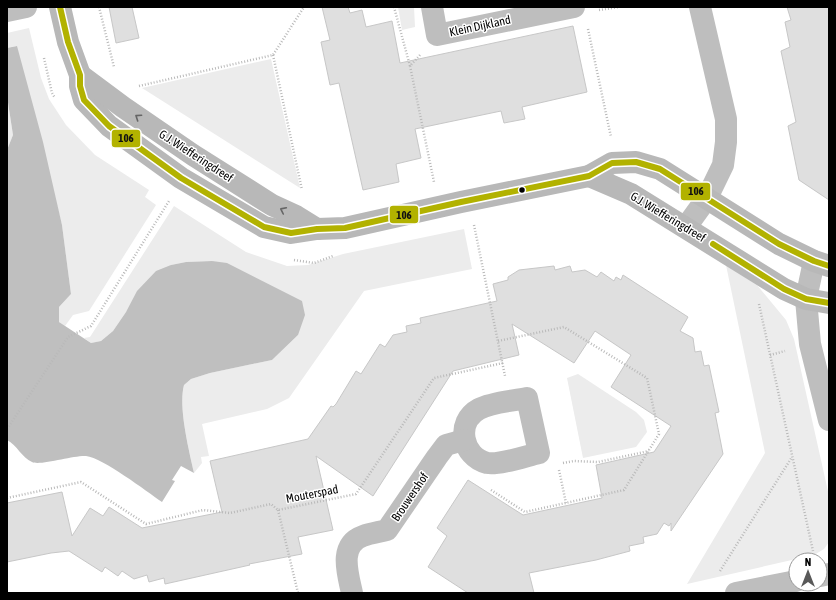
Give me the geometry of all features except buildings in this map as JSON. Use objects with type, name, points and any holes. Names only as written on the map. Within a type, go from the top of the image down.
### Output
[{"type":"street","points":[[7,11],[26,7]]},
{"type":"street","name":"G.J. Wiefferingdreef","points":[[60,7],[68,42],[80,75],[80,86],[84,100],[109,126],[181,178],[264,227],[291,233],[317,229],[344,228],[460,202],[589,176],[612,163],[636,162],[660,170],[779,244],[822,264]]},
{"type":"street","name":"Klein Dijkland","points":[[432,7],[438,35],[574,7]]},
{"type":"street","points":[[686,227],[707,198],[723,165],[726,142],[726,119],[700,7]]},
{"type":"street","name":"G.J. Wiefferingdreef","points":[[589,176],[631,194],[784,289],[806,299],[829,303]]},
{"type":"street","points":[[822,264],[806,299],[810,344],[829,420]]},
{"type":"street","points":[[527,398],[539,454],[498,462],[489,463],[480,461],[467,449],[464,440],[466,422],[471,415],[486,406],[511,402],[527,398]]},
{"type":"street","name":"Brouwershof","points":[[352,593],[346,563],[346,554],[355,540],[362,536],[388,530],[446,445],[464,440]]},
{"type":"street","points":[[736,593],[788,583]]},
{"type":"path","points":[[99,7],[115,70]]},
{"type":"path","points":[[142,91],[135,86],[273,55],[304,7]]},
{"type":"path","points":[[394,7],[410,66],[434,187],[460,202],[474,225],[511,402]]},
{"type":"path","points":[[588,28],[612,141]]},
{"type":"path","points":[[410,66],[438,35]]},
{"type":"path","points":[[273,55],[303,193],[296,189]]},
{"type":"path","points":[[44,57],[52,93],[56,100]]},
{"type":"path","points":[[7,429],[68,337],[91,326],[170,198]]},
{"type":"path","points":[[466,226],[481,223]]},
{"type":"path","points":[[293,260],[314,263],[334,255]]},
{"type":"path","points":[[758,298],[813,552]]},
{"type":"path","points":[[487,488],[525,512],[624,490],[659,434],[647,378],[564,327],[498,341]]},
{"type":"path","name":"Mouterspad","points":[[7,498],[81,482],[146,524],[203,510],[230,513],[271,504],[278,510],[356,494],[434,378],[503,363]]},
{"type":"path","points":[[566,503],[558,464],[574,461],[598,462],[649,451]]},
{"type":"path","points":[[719,572],[792,456]]},
{"type":"path","points":[[278,510],[298,593]]},
{"type":"shaded area","points":[[398,7],[414,7],[415,27],[402,30]]},
{"type":"shaded area","points":[[29,28],[41,78],[49,99],[66,125],[95,155],[149,190],[145,197],[156,205],[89,311],[73,315],[65,326],[59,322],[59,307],[71,294],[62,225],[16,46],[7,48],[7,33]]},
{"type":"shaded area","points":[[17,46],[43,142],[62,225],[71,294],[59,307],[59,322],[91,343],[101,341],[113,331],[126,312],[137,291],[156,271],[171,265],[186,262],[212,261],[227,263],[302,301],[305,315],[298,335],[272,360],[210,373],[191,379],[184,385],[182,405],[183,416],[194,473],[181,466],[172,480],[175,481],[162,502],[103,462],[93,458],[81,456],[36,463],[25,458],[11,442],[7,440],[7,150],[13,135],[7,96],[7,48]]},
{"type":"shaded area","points":[[271,59],[300,188],[142,88]]},
{"type":"shaded area","points":[[7,96],[13,135],[7,150]]},
{"type":"shaded area","points":[[174,206],[246,252],[287,266],[308,265],[343,254],[464,229],[472,269],[364,291],[289,398],[267,409],[202,424],[209,456],[201,457],[202,463],[194,473],[183,416],[182,405],[184,385],[191,379],[210,373],[272,360],[298,335],[212,261],[186,262],[171,265],[126,312],[113,331],[101,341],[91,343],[84,338],[90,337]]},
{"type":"shaded area","points":[[726,265],[757,285],[786,320],[794,339],[829,496],[829,542],[824,549],[819,552],[788,552],[788,561],[687,584],[765,453]]},
{"type":"shaded area","points":[[578,374],[636,412],[644,420],[647,432],[636,447],[583,458],[567,378]]},
{"type":"transit line","name":"106","points":[[60,7],[68,42],[80,75],[80,86],[84,100],[109,126],[181,178],[264,227],[291,233],[317,229],[345,228],[461,202],[589,176],[612,163],[636,162],[660,169],[779,244],[814,261],[829,266]]},
{"type":"transit line","name":"106","points":[[713,244],[784,289],[806,299],[829,303]]}]
